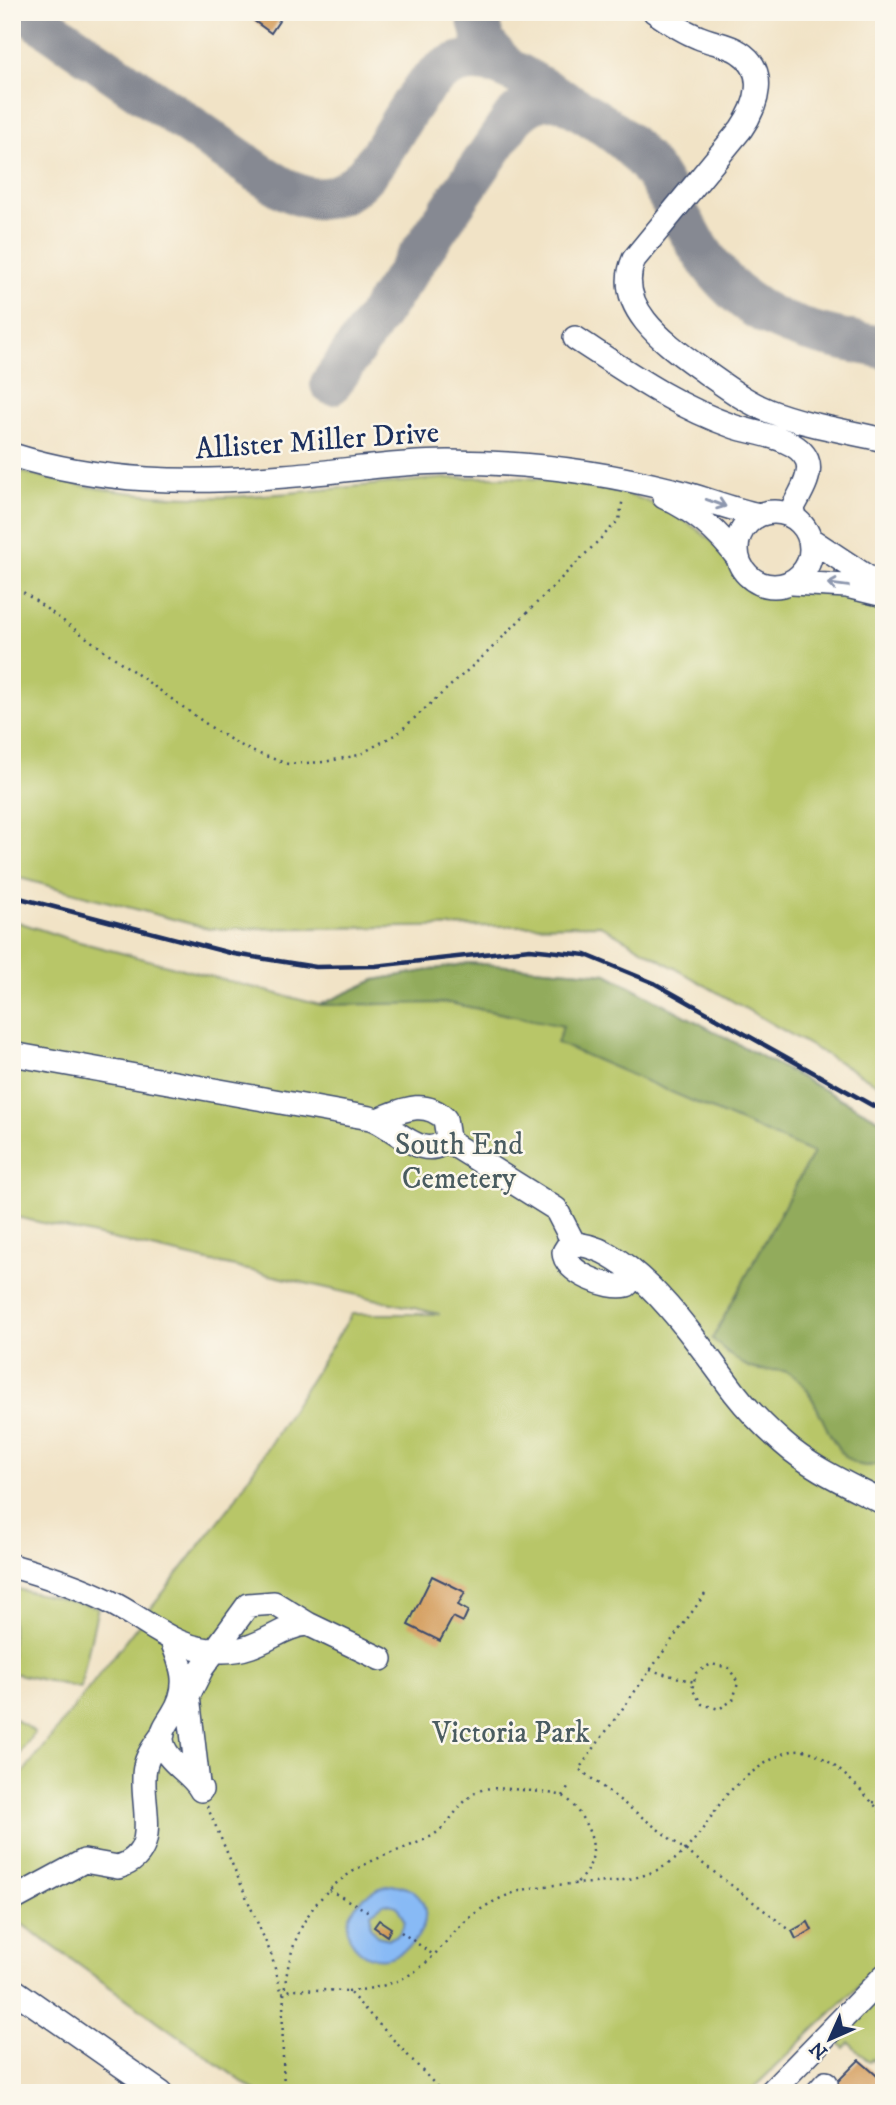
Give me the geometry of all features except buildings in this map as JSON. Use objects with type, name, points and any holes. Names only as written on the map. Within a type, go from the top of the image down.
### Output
[{"type":"street","points":[[655,12],[688,33],[738,51],[755,71],[758,90],[753,110],[741,129],[634,259],[628,278],[638,309],[648,325],[680,354],[752,403],[789,418],[884,440]]},
{"type":"street","points":[[575,338],[672,402],[737,428],[791,444],[801,451],[808,461],[808,472],[789,515]]},
{"type":"street","name":"Allister Miller Drive","points":[[12,455],[79,472],[135,480],[203,481],[287,476],[397,463],[538,465],[671,489],[759,515]]},
{"type":"street","name":"Allister Miller Drive","points":[[626,480],[699,516],[724,538],[738,558]]},
{"type":"street","points":[[792,583],[800,576],[810,559],[810,539],[803,524],[789,515],[768,512],[759,515],[740,533],[738,558],[749,577],[759,583],[781,586],[792,583],[848,586],[884,595]]},
{"type":"street","points":[[810,539],[884,588]]},
{"type":"street","points":[[12,1054],[377,1120],[419,1146],[437,1146],[446,1140],[448,1123],[434,1110],[412,1108],[377,1120]]},
{"type":"street","points":[[446,1140],[556,1209],[572,1244],[563,1256],[567,1264],[579,1272],[622,1286],[631,1282],[635,1275],[676,1314],[737,1395],[785,1445],[884,1503]]},
{"type":"street","points":[[12,1566],[106,1600],[172,1641],[216,1651],[251,1648],[296,1625],[308,1624]]},
{"type":"street","points":[[200,1788],[188,1696],[202,1668],[248,1605],[258,1602],[283,1606],[308,1624],[381,1659]]},
{"type":"street","points":[[12,1900],[84,1861],[118,1867],[137,1856],[147,1836],[144,1769],[180,1702],[185,1677],[172,1641]]},
{"type":"street","points":[[163,1734],[169,1755],[200,1788]]},
{"type":"street","points":[[770,2093],[884,1976]]},
{"type":"street","points":[[12,1989],[161,2093]]},
{"type":"path","points":[[12,584],[219,733],[251,751],[288,764],[324,762],[359,755],[398,733],[489,651],[620,520],[626,480]]},
{"type":"path","points":[[705,1594],[579,1769],[790,1930]]},
{"type":"path","points":[[711,1664],[729,1668],[738,1683],[733,1700],[719,1709],[702,1704],[692,1689],[694,1682],[696,1673],[711,1664]]},
{"type":"path","points":[[650,1670],[694,1682]]},
{"type":"path","points":[[282,1994],[293,1989],[348,1992],[393,1985],[416,1973],[472,1917],[498,1899],[540,1887],[637,1879],[667,1865],[685,1850],[744,1777],[792,1751],[805,1750],[825,1761],[873,1802],[884,1816]]},
{"type":"path","points":[[282,1994],[301,1928],[329,1890],[376,1858],[431,1836],[447,1823],[466,1799],[478,1791],[509,1787],[563,1796],[581,1816],[595,1848],[590,1867],[574,1885]]},
{"type":"path","points":[[200,1788],[271,1954],[282,1994],[285,2093]]},
{"type":"path","points":[[563,1796],[568,1788]]},
{"type":"path","points":[[873,1802],[884,1804]]},
{"type":"path","points":[[329,1890],[371,1913]]},
{"type":"path","points":[[401,1932],[435,1956]]},
{"type":"path","points":[[348,1992],[443,2093]]},
{"type":"green space","points":[[12,469],[118,491],[200,497],[269,495],[476,477],[583,484],[649,502],[689,523],[725,554],[746,582],[760,592],[826,593],[850,596],[884,606],[884,1088],[600,925],[210,929],[12,876]]},
{"type":"green space","name":"Victoria Park","points":[[12,920],[72,940],[320,1005],[375,980],[469,963],[607,974],[884,1122],[884,1962],[748,2093],[258,2093],[12,1917],[12,1787],[232,1504],[352,1314],[440,1314],[12,1216]]},
{"type":"green space","points":[[469,963],[607,974],[884,1122],[884,1461],[868,1466],[855,1463],[844,1455],[834,1442],[812,1397],[796,1378],[783,1371],[759,1370],[746,1366],[712,1339],[813,1153],[557,1043],[563,1026],[449,1003],[320,1005],[375,980]]},
{"type":"green space","points":[[12,1588],[98,1607],[80,1688],[12,1673]]},
{"type":"green space","points":[[12,1717],[35,1732],[12,1764]]},
{"type":"green space","points":[[884,1983],[884,2070],[872,2059],[869,2062],[849,2042],[844,2048],[832,2036]]},
{"type":"water","points":[[397,1885],[416,1894],[424,1907],[424,1922],[418,1937],[406,1949],[391,1957],[375,1958],[359,1950],[351,1939],[349,1917],[364,1898],[385,1886]],"holes":[[[385,1903],[397,1906],[405,1922],[400,1933],[389,1939],[377,1936],[370,1926],[371,1913]]]},
{"type":"taxiway","points":[[26,12],[277,185],[311,198],[339,194],[362,178],[418,96],[439,74],[465,62],[504,67],[591,116],[633,148],[656,176],[695,242],[717,273],[745,300],[760,311],[794,326],[829,337],[884,348]]},
{"type":"taxiway","points":[[476,12],[484,43],[508,69]]},
{"type":"taxiway","points":[[331,384],[513,118],[525,108],[544,99],[567,102]]},
{"type":"railway","points":[[12,896],[234,954],[316,967],[375,966],[530,949],[586,955],[654,983],[884,1112]]},
{"type":"park label","name":"South End Cemetery","points":[[459,1161]]}]
